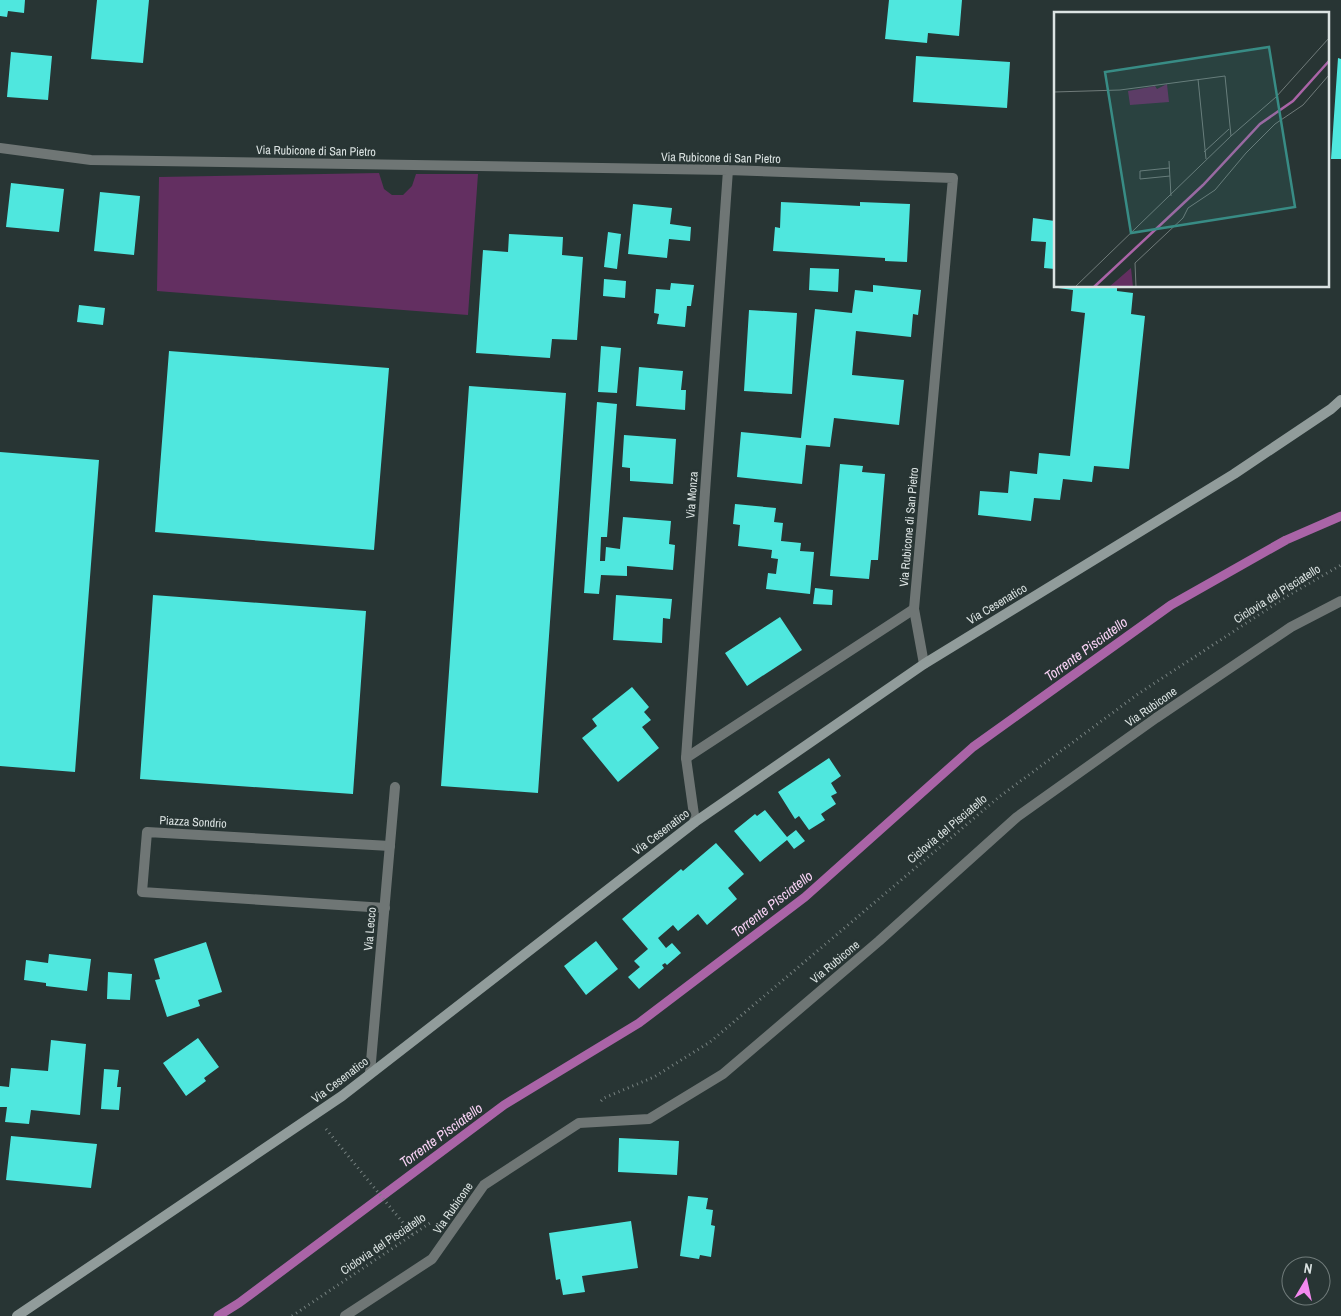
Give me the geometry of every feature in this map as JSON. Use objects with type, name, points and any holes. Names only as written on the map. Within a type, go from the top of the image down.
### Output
[{"type":"main road","name":"Via Cesenatico","points":[[17,1316],[314,1115],[695,822],[924,664],[1234,474],[1331,409],[1341,400]]},
{"type":"street","name":"Via Rubicone di San Pietro","points":[[0,148],[91,160],[728,170],[953,178],[914,609],[924,664]]},
{"type":"street","name":"Via Monza","points":[[695,822],[686,758],[728,170]]},
{"type":"street","name":"Via Rubicone","points":[[346,1316],[432,1259],[484,1185],[579,1123],[650,1119],[722,1074],[879,941],[1017,817],[1156,718],[1291,627],[1341,601]]},
{"type":"street","points":[[686,758],[914,609]]},
{"type":"street","name":"Via Lecco","points":[[370,1073],[395,787]]},
{"type":"street","name":"Piazza Sondrio","points":[[385,908],[142,892],[147,832],[390,846]]},
{"type":"path","name":"Ciclovia del Pisciatello","points":[[579,1123],[604,1098],[654,1077],[710,1042],[999,797],[1138,694],[1289,594],[1341,565]]},
{"type":"path","points":[[314,1115],[413,1235]]},
{"type":"path","name":"Ciclovia del Pisciatello","points":[[292,1316],[437,1218]]},
{"type":"shaded area","points":[[379,173],[384,189],[392,195],[403,195],[412,186],[416,174],[478,174],[468,315],[157,291],[159,177]]},
{"type":"building","points":[[0,0],[25,0],[24,13],[8,11],[7,17],[0,16]]},
{"type":"building","points":[[97,0],[149,0],[143,63],[91,59]]},
{"type":"building","points":[[889,0],[962,0],[959,36],[928,33],[927,43],[885,39]]},
{"type":"building","points":[[11,52],[52,56],[48,100],[7,97]]},
{"type":"building","points":[[916,56],[1010,62],[1007,108],[913,102]]},
{"type":"building","points":[[1338,58],[1341,59],[1341,159],[1331,159]]},
{"type":"building","points":[[11,183],[64,189],[59,232],[6,227]]},
{"type":"building","points":[[100,192],[140,196],[134,255],[94,251]]},
{"type":"building","points":[[781,202],[860,206],[860,202],[910,204],[907,262],[885,261],[885,258],[773,251],[775,227],[780,228]]},
{"type":"building","points":[[633,204],[672,208],[670,224],[691,227],[690,241],[669,239],[667,258],[628,254]]},
{"type":"building","points":[[1033,218],[1054,221],[1054,269],[1044,268],[1046,242],[1031,241]]},
{"type":"building","points":[[608,232],[621,234],[617,269],[604,267]]},
{"type":"building","points":[[509,234],[563,237],[562,255],[583,257],[577,340],[552,339],[550,358],[476,353],[483,250],[508,252]]},
{"type":"building","points":[[810,268],[839,269],[838,292],[809,290]]},
{"type":"building","points":[[604,279],[626,281],[625,298],[603,296]]},
{"type":"building","points":[[671,283],[694,285],[691,306],[687,306],[685,327],[657,324],[659,314],[654,313],[656,289],[670,290]]},
{"type":"building","points":[[873,285],[921,290],[918,315],[913,314],[911,337],[856,331],[852,375],[904,380],[899,425],[834,418],[830,447],[806,445],[802,484],[737,477],[741,432],[801,438],[815,309],[852,313],[855,290],[873,292]]},
{"type":"building","points":[[1058,288],[1117,288],[1117,291],[1133,293],[1131,314],[1145,316],[1129,469],[1094,466],[1092,482],[1063,479],[1060,500],[1034,498],[1031,521],[978,515],[980,491],[1008,493],[1010,471],[1037,474],[1039,453],[1070,456],[1085,313],[1071,311],[1073,290]]},
{"type":"building","points":[[79,305],[105,308],[103,325],[77,322]]},
{"type":"building","points":[[749,310],[797,313],[792,394],[744,391]]},
{"type":"building","points":[[601,346],[621,348],[617,393],[598,392]]},
{"type":"building","points":[[169,351],[389,368],[374,550],[155,532]]},
{"type":"building","points":[[639,367],[683,371],[681,390],[686,390],[685,410],[636,406]]},
{"type":"building","points":[[469,386],[566,393],[538,793],[441,786]]},
{"type":"building","points":[[597,402],[617,404],[607,537],[601,537],[600,561],[605,561],[606,547],[620,549],[623,517],[671,521],[669,544],[675,545],[673,570],[627,566],[627,576],[601,575],[599,594],[584,593]]},
{"type":"building","points":[[624,435],[676,439],[673,484],[630,481],[630,468],[622,467]]},
{"type":"building","points":[[0,452],[99,460],[75,772],[0,766]]},
{"type":"building","points":[[840,464],[863,466],[862,472],[885,474],[878,560],[871,560],[869,579],[830,576]]},
{"type":"building","points":[[735,504],[776,508],[774,522],[783,523],[781,541],[801,543],[800,551],[814,552],[810,594],[766,589],[768,573],[776,574],[778,559],[771,558],[772,550],[738,546],[740,525],[733,524]]},
{"type":"building","points":[[815,588],[833,590],[832,605],[813,604]]},
{"type":"building","points":[[153,595],[366,611],[353,794],[140,779]]},
{"type":"building","points":[[616,595],[672,599],[670,619],[663,618],[662,643],[613,640]]},
{"type":"building","points":[[780,617],[802,650],[747,686],[725,653]]},
{"type":"building","points":[[632,687],[649,707],[644,712],[651,720],[642,727],[659,748],[618,782],[582,738],[597,726],[592,719]]},
{"type":"building","points":[[829,758],[841,776],[831,783],[837,793],[831,796],[836,804],[821,814],[825,820],[809,830],[799,816],[795,819],[778,792]]},
{"type":"building","points":[[765,810],[787,837],[796,830],[805,841],[794,849],[787,840],[760,862],[734,831],[755,814],[757,816]]},
{"type":"building","points":[[716,843],[744,874],[728,888],[737,899],[707,925],[698,914],[678,931],[673,925],[658,938],[666,948],[672,943],[681,953],[667,965],[665,963],[662,965],[664,968],[639,989],[628,977],[640,967],[634,961],[648,949],[622,919],[681,869],[683,871]]},
{"type":"building","points":[[596,941],[618,969],[586,995],[564,966]]},
{"type":"building","points":[[206,942],[222,992],[198,1000],[200,1006],[167,1017],[155,980],[160,979],[154,959]]},
{"type":"building","points":[[49,954],[91,959],[87,991],[46,986],[46,983],[24,980],[26,960],[48,963]]},
{"type":"building","points":[[108,972],[132,974],[130,1000],[107,999]]},
{"type":"building","points":[[198,1038],[219,1067],[204,1078],[206,1081],[186,1096],[163,1063]]},
{"type":"building","points":[[51,1040],[86,1044],[80,1115],[31,1110],[29,1124],[5,1122],[7,1107],[0,1107],[0,1086],[9,1087],[11,1068],[48,1071]]},
{"type":"building","points":[[104,1069],[119,1070],[117,1087],[121,1087],[119,1110],[101,1109]]},
{"type":"building","points":[[11,1136],[97,1144],[91,1188],[6,1180]]},
{"type":"building","points":[[619,1138],[679,1141],[677,1175],[618,1172]]},
{"type":"building","points":[[688,1196],[708,1198],[706,1209],[713,1210],[711,1225],[715,1226],[711,1257],[700,1255],[699,1259],[680,1256]]},
{"type":"building","points":[[631,1221],[638,1268],[582,1276],[585,1292],[563,1295],[560,1279],[556,1280],[549,1233]]},
{"type":"waterway","name":"Torrente Pisciatello","points":[[218,1316],[239,1303],[504,1105],[639,1023],[805,897],[973,747],[1171,605],[1286,540],[1341,516]]}]
